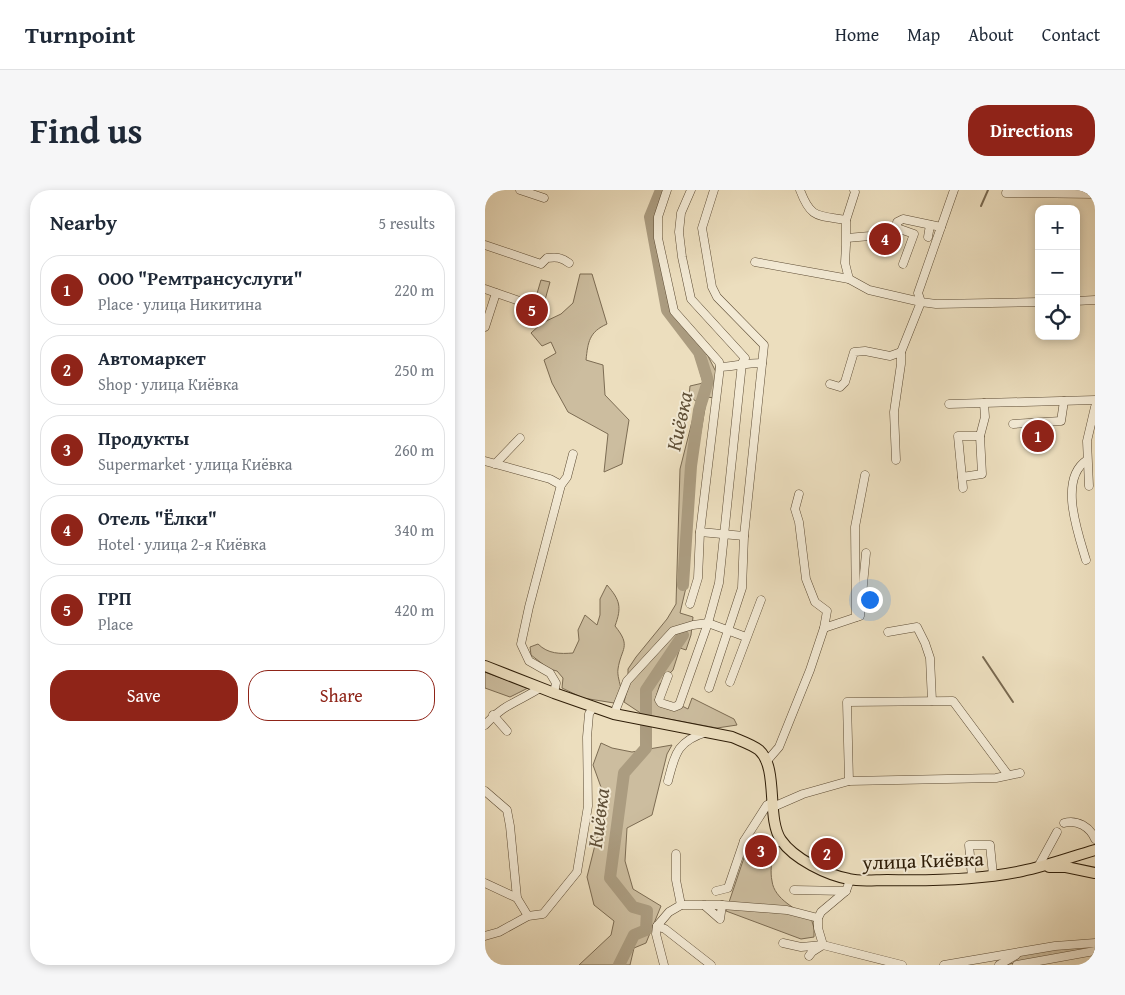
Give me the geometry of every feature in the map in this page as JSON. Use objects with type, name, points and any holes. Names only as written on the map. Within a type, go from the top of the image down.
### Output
[{"type":"main road","points":[[485,666],[554,694],[618,715],[732,737],[747,743],[760,751],[766,762],[770,778],[775,823],[781,840]]},
{"type":"main road","name":"улица Киёвка","points":[[781,840],[789,850],[811,865],[850,880],[920,881],[993,875],[1038,867],[1095,850]]},
{"type":"main road","points":[[1038,867],[1066,867],[1095,873]]},
{"type":"street","points":[[520,190],[544,198]]},
{"type":"street","points":[[667,190],[658,217],[658,238],[674,311],[719,362],[720,367],[700,532],[697,578],[690,604]]},
{"type":"street","points":[[668,676],[659,700],[661,703],[674,707],[679,705],[708,623],[719,583],[742,363],[745,358],[691,299],[679,232],[681,213],[691,190]]},
{"type":"street","points":[[709,688],[742,588],[744,536],[764,346],[717,297],[712,287],[702,228],[714,190]]},
{"type":"street","points":[[800,190],[809,210],[819,216],[846,220]]},
{"type":"street","points":[[896,460],[894,412],[901,352],[921,302],[918,293],[954,190]]},
{"type":"street","points":[[849,279],[845,263],[846,220],[855,191]]},
{"type":"street","points":[[1006,194],[1095,194]]},
{"type":"street","points":[[903,264],[913,234],[897,228],[897,222],[903,219],[941,228]]},
{"type":"street","points":[[927,237],[931,225]]},
{"type":"street","points":[[847,238],[870,236]]},
{"type":"street","points":[[485,245],[541,264],[547,258],[556,257],[569,263]]},
{"type":"street","points":[[755,262],[849,279],[869,290],[921,302],[936,304],[1035,302]]},
{"type":"street","points":[[485,289],[545,310]]},
{"type":"street","points":[[485,327],[496,293]]},
{"type":"street","points":[[1080,301],[1095,300]]},
{"type":"street","points":[[830,384],[840,387],[845,382],[854,352],[865,351],[890,356],[901,352]]},
{"type":"street","points":[[720,367],[735,366],[742,363],[762,363]]},
{"type":"street","points":[[949,404],[1095,400]]},
{"type":"street","points":[[1013,424],[1061,421],[1064,401]]},
{"type":"street","points":[[961,477],[982,474],[980,436],[985,417],[984,404]]},
{"type":"street","points":[[1089,486],[1087,441],[1095,407]]},
{"type":"street","points":[[963,488],[958,436],[980,436]]},
{"type":"street","points":[[495,464],[520,438]]},
{"type":"street","points":[[554,694],[557,683],[550,673],[529,660],[521,644],[561,485],[567,477],[573,454]]},
{"type":"street","points":[[1086,560],[1074,522],[1072,496],[1074,476],[1080,465],[1087,460]]},
{"type":"street","points":[[485,461],[550,479],[561,485]]},
{"type":"street","points":[[856,617],[855,527],[865,475]]},
{"type":"street","points":[[766,762],[779,747],[810,670],[824,628],[827,611],[815,602],[806,579],[799,522],[795,509],[799,494]]},
{"type":"street","points":[[700,532],[744,536]]},
{"type":"street","points":[[824,628],[860,616],[866,553]]},
{"type":"street","points":[[730,682],[761,600]]},
{"type":"street","points":[[618,715],[627,681],[673,630],[708,623],[746,636]]},
{"type":"street","points":[[888,632],[917,628],[929,658],[932,701]]},
{"type":"street","points":[[485,725],[493,715],[540,688]]},
{"type":"street","points":[[849,781],[847,702],[953,700],[1008,775]]},
{"type":"street","points":[[485,936],[499,932],[528,916],[543,914],[577,872],[588,806],[588,730],[589,714],[593,707]]},
{"type":"street","points":[[493,715],[507,731]]},
{"type":"street","points":[[668,781],[673,759],[680,746],[698,735],[708,732]]},
{"type":"street","points":[[716,891],[728,888],[744,841],[767,805],[773,805],[849,781],[996,778],[1020,774]]},
{"type":"street","points":[[485,791],[507,810],[517,898],[528,916]]},
{"type":"street","points":[[1065,823],[1077,822],[1092,832],[1095,839]]},
{"type":"street","points":[[1038,867],[1057,832]]},
{"type":"street","points":[[744,841],[767,849],[781,840]]},
{"type":"street","points":[[972,877],[969,845],[990,845],[993,875]]},
{"type":"street","points":[[676,854],[676,880],[681,905]]},
{"type":"street","points":[[823,945],[817,928],[818,918],[821,912],[846,891],[850,880]]},
{"type":"street","points":[[485,883],[517,898]]},
{"type":"street","points":[[794,890],[846,891]]},
{"type":"street","points":[[664,965],[656,934],[657,926],[669,912],[681,905],[722,905],[787,910],[818,918]]},
{"type":"street","points":[[704,905],[720,919],[722,905]]},
{"type":"street","points":[[657,926],[665,929],[711,965]]},
{"type":"street","points":[[783,943],[801,947],[823,945],[902,965]]},
{"type":"street","points":[[944,965],[1055,946],[1095,943]]},
{"type":"street","points":[[809,956],[823,945]]},
{"type":"street","points":[[1017,965],[1095,951]]},
{"type":"street","points":[[999,965],[1022,952]]},
{"type":"shaded area","points":[[580,274],[592,274],[607,324],[596,330],[593,334],[586,360],[603,365],[605,395],[629,420],[622,464],[604,472],[608,434],[568,412],[552,383],[544,360],[556,353],[551,342],[542,346],[531,333],[542,323],[561,314],[573,303]]},
{"type":"shaded area","points":[[541,280],[550,282],[545,300],[536,297]]},
{"type":"shaded area","points":[[707,354],[716,372],[714,398],[707,397],[695,466],[688,579],[680,613],[693,617],[691,635],[686,650],[680,648],[673,670],[660,684],[655,700],[659,706],[682,706],[688,709],[692,698],[734,719],[737,725],[717,728],[642,714],[624,702],[628,687],[628,669],[667,619],[676,604],[680,469],[697,402],[689,396],[690,386],[703,383],[697,361]]},
{"type":"shaded area","points":[[607,585],[619,604],[619,614],[615,626],[624,643],[618,671],[621,689],[614,703],[583,698],[562,688],[563,678],[557,671],[549,669],[531,655],[530,647],[538,644],[554,653],[573,653],[579,640],[578,630],[585,615],[597,625],[600,615],[600,599]]},
{"type":"shaded area","points":[[485,672],[528,688],[510,697],[485,688]]},
{"type":"shaded area","points":[[601,743],[612,748],[632,752],[672,745],[667,754],[652,815],[627,828],[625,861],[633,889],[661,906],[646,943],[634,948],[630,965],[579,965],[611,935],[614,921],[594,905],[587,877],[606,801],[593,765]]},
{"type":"shaded area","points":[[748,846],[772,853],[771,874],[777,893],[787,903],[811,918],[814,937],[801,939],[726,911]]},
{"type":"shaded area","points":[[1095,946],[1095,949],[1004,965],[1021,955],[1056,948]]},
{"type":"waterway","name":"Киёвка","points":[[661,190],[650,217],[667,310],[699,352],[708,381],[699,410],[691,466],[683,585]]},
{"type":"waterway","points":[[981,206],[988,190]]},
{"type":"waterway","name":"Киёвка","points":[[619,965],[634,935],[646,930],[647,911],[633,907],[610,878],[624,773],[646,748],[646,690],[683,635]]},
{"type":"waterway","points":[[983,657],[1013,702]]},
{"type":"place","name":"Отель \"Ёлки\"","points":[[885,239]]},
{"type":"place","name":"ГРП","points":[[532,310]]},
{"type":"place","name":"ООО \"Ремтрансуслуги\"","points":[[1038,436]]},
{"type":"place","name":"Продукты","points":[[761,851]]},
{"type":"place","name":"Автомаркет","points":[[827,854]]}]
